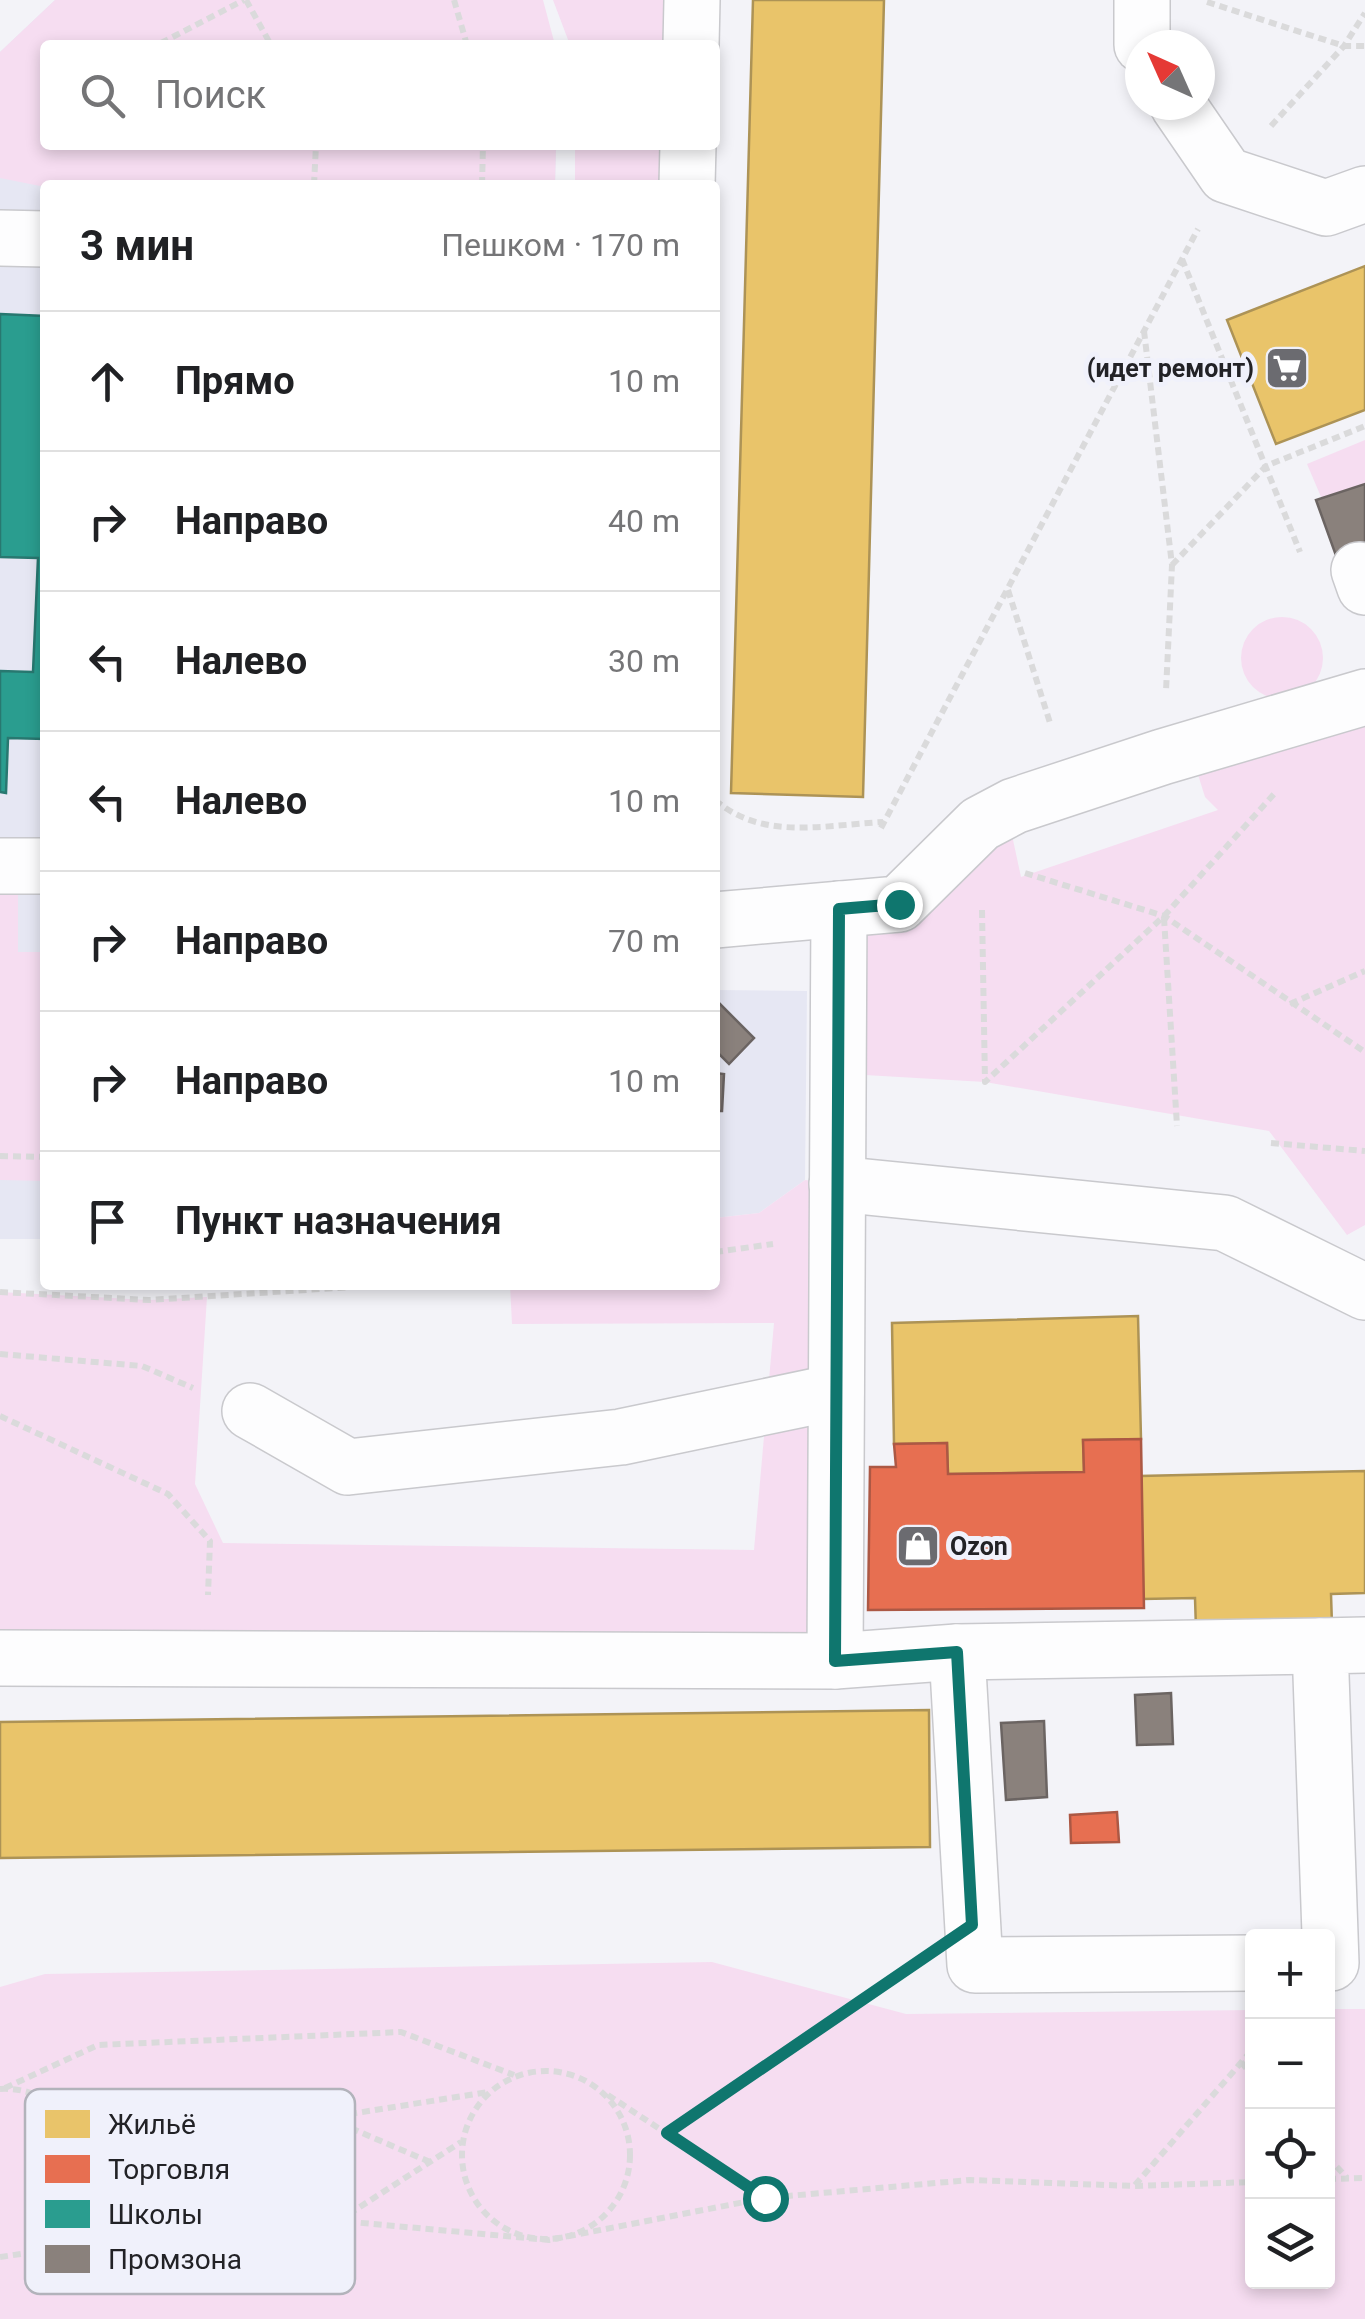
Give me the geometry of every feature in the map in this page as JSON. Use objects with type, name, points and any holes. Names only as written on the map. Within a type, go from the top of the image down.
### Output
[{"type":"lane","points":[[690,40],[692,0]]},
{"type":"lane","points":[[1142,0],[1142,30]]},
{"type":"lane","points":[[1188,120],[1226,175],[1326,208],[1365,194]]},
{"type":"lane","points":[[687,180],[688,150]]},
{"type":"lane","points":[[0,238],[40,240]]},
{"type":"lane","points":[[720,914],[899,904],[980,824],[1014,806],[1365,697]]},
{"type":"lane","points":[[0,866],[40,866]]},
{"type":"lane","points":[[835,1661],[839,909]]},
{"type":"lane","points":[[837,1184],[1225,1223],[1365,1292]]},
{"type":"lane","points":[[250,1411],[348,1467],[621,1437],[836,1392]]},
{"type":"lane","points":[[0,1658],[835,1661],[957,1652],[1343,1646],[1341,1963]]},
{"type":"lane","points":[[957,1652],[975,1965],[1245,1963]]},
{"type":"path","points":[[168,40],[245,0],[268,40]]},
{"type":"path","points":[[454,0],[466,40]]},
{"type":"path","points":[[1201,0],[1344,46],[1365,46]]},
{"type":"path","points":[[839,909],[1226,175],[1344,46],[1365,12]]},
{"type":"path","points":[[314,180],[316,150]]},
{"type":"path","points":[[482,180],[483,150]]},
{"type":"path","points":[[1182,259],[1306,566]]},
{"type":"path","points":[[1144,331],[1172,565],[1162,757]]},
{"type":"path","points":[[1172,565],[1266,466],[1365,426]]},
{"type":"path","points":[[1008,589],[1070,788]]},
{"type":"path","points":[[980,824],[985,1082],[1164,916],[1287,780]]},
{"type":"path","points":[[720,804],[733,816],[772,828],[884,822]]},
{"type":"path","points":[[980,824],[1028,876],[1164,916],[1365,1052]]},
{"type":"path","points":[[1164,916],[1177,1126]]},
{"type":"path","points":[[1290,1004],[1365,972]]},
{"type":"path","points":[[1271,1143],[1365,1151]]},
{"type":"path","points":[[0,1156],[40,1157]]},
{"type":"path","points":[[0,1292],[149,1300],[305,1290]]},
{"type":"path","points":[[0,1354],[142,1366],[250,1411]]},
{"type":"path","points":[[0,1416],[168,1494],[210,1541]]},
{"type":"path","points":[[667,2133],[972,1925]]},
{"type":"path","points":[[2,2089],[98,2045],[402,2032],[515,2076]]},
{"type":"path","points":[[1134,2186],[1245,2058]]},
{"type":"path","points":[[1242,2062],[1245,2066]]},
{"type":"path","points":[[599,2088],[619,2110],[630,2138],[630,2168],[620,2195],[603,2219],[577,2234],[548,2240],[519,2236],[493,2222],[474,2199],[462,2172],[461,2142],[472,2114],[490,2092],[515,2076],[544,2070],[573,2074],[599,2088],[765,2198]]},
{"type":"path","points":[[355,2113],[490,2092]]},
{"type":"path","points":[[355,2130],[432,2162]]},
{"type":"path","points":[[355,2211],[461,2142]]},
{"type":"path","points":[[1335,2165],[1347,2178]]},
{"type":"path","points":[[1335,2179],[1365,2178]]},
{"type":"path","points":[[355,2224],[548,2240],[765,2198],[970,2180],[1134,2186],[1245,2182]]},
{"type":"shaded area","points":[[55,0],[46,40],[40,40],[40,150],[556,150],[555,180],[40,180],[40,1239],[0,1239],[0,52]]},
{"type":"shaded area","points":[[55,0],[543,0],[554,40],[40,40],[40,150],[556,150],[555,180],[40,180],[40,186],[0,178],[0,52]]},
{"type":"shaded area","points":[[553,0],[698,0],[698,40],[568,40]]},
{"type":"shaded area","points":[[575,150],[697,150],[697,180],[575,180]]},
{"type":"shaded area","points":[[1365,440],[1365,600],[1307,464]]},
{"type":"shaded area","points":[[1282,617],[1298,620],[1311,629],[1320,642],[1320,674],[1311,687],[1298,696],[1282,699],[1266,696],[1253,687],[1244,674],[1241,658],[1244,642],[1253,629],[1266,620]]},
{"type":"shaded area","points":[[1365,710],[1365,1225],[1347,1235],[1269,1131],[985,1082],[848,1074],[846,916],[1010,826],[1021,877],[1218,810],[1205,797],[1190,749]]},
{"type":"shaded area","points":[[0,846],[18,846],[18,952],[40,952],[40,1181],[0,1180]]},
{"type":"shaded area","points":[[720,990],[807,991],[805,1180],[759,1213],[720,1217]]},
{"type":"shaded area","points":[[805,1180],[837,1184],[835,1661],[0,1660],[0,1292],[149,1300],[207,1297],[195,1484],[223,1543],[754,1550],[774,1323],[512,1324],[510,1290],[720,1290],[720,1217],[759,1213]]},
{"type":"shaded area","points":[[712,1962],[906,2014],[1245,2010],[1245,2289],[1335,2289],[1335,2009],[1365,2009],[1365,2319],[0,2319],[0,1987],[45,1974]]},
{"type":"building: Жильё","points":[[753,0],[884,0],[863,797],[731,793]]},
{"type":"building: Жильё","points":[[1365,266],[1365,410],[1276,444],[1227,320]]},
{"type":"building: Жильё","points":[[1138,1316],[1141,1439],[1083,1440],[1084,1472],[948,1474],[947,1443],[894,1444],[892,1323]]},
{"type":"building: Жильё","points":[[1365,1471],[1365,1593],[1331,1594],[1332,1625],[1196,1629],[1195,1598],[1143,1599],[1140,1476]]},
{"type":"building: Жильё","points":[[929,1710],[930,1847],[0,1858],[0,1722]]},
{"type":"building: Торговля","points":[[1141,1439],[1144,1608],[868,1610],[870,1467],[896,1467],[894,1444],[947,1443],[948,1474],[1084,1472],[1083,1440]]},
{"type":"building: Торговля","points":[[1117,1812],[1119,1842],[1071,1843],[1070,1815]]},
{"type":"building: Школы","points":[[0,314],[40,316],[40,739],[8,738],[6,793],[0,792],[0,671],[33,672],[38,558],[0,557]]},
{"type":"building: Промзона","points":[[1365,484],[1365,568],[1343,575],[1316,500]]},
{"type":"building: Промзона","points":[[720,1004],[754,1038],[729,1064],[720,1055]]},
{"type":"building: Промзона","points":[[720,1074],[724,1074],[720,1111]]},
{"type":"building: Промзона","points":[[1171,1693],[1173,1744],[1137,1745],[1135,1695]]},
{"type":"building: Промзона","points":[[1044,1721],[1047,1797],[1006,1800],[1001,1723]]},
{"type":"place","name":"(идет ремонт)","points":[[1287,368]]},
{"type":"place","name":"Ozon","points":[[918,1546]]},
{"type":"route","points":[[765,2198],[667,2133],[972,1925],[957,1652],[835,1661],[839,909],[899,904]]}]
